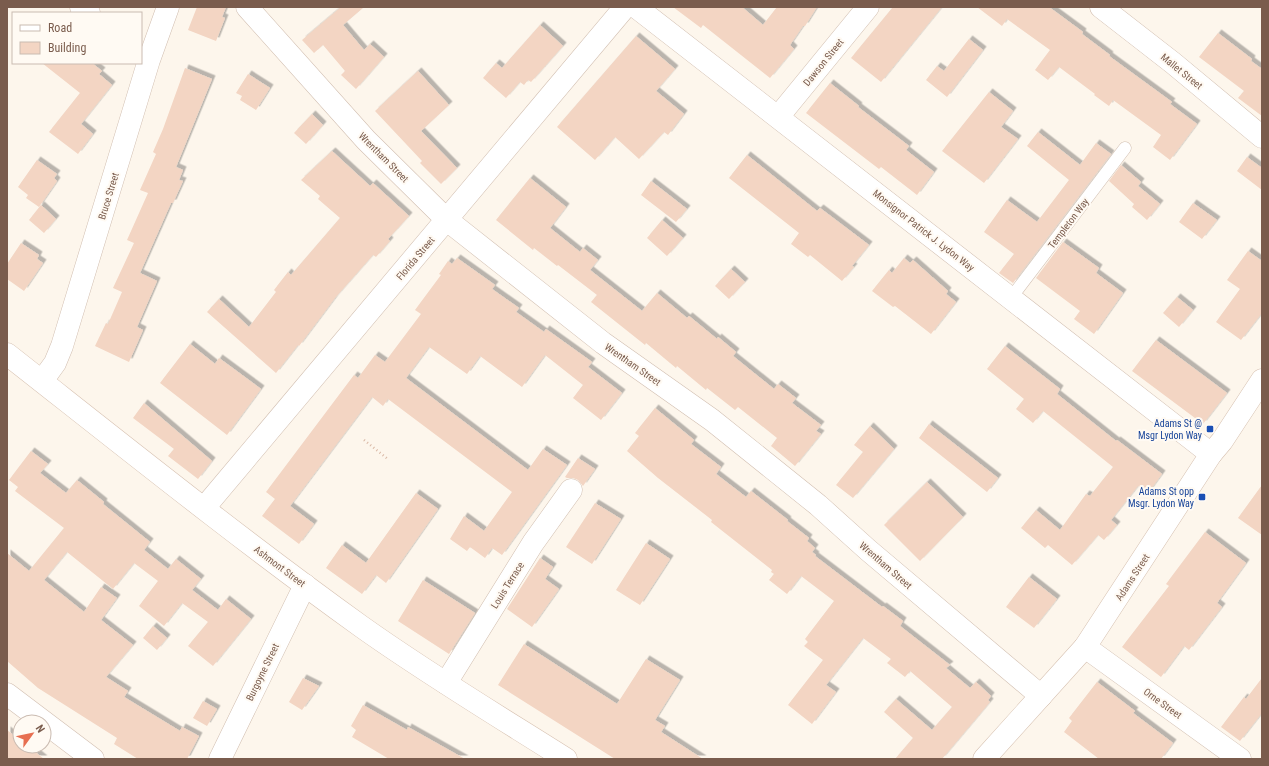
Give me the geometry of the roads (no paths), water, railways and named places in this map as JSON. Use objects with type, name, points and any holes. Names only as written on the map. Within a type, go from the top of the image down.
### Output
[{"type":"street","name":"Bruce Street","points":[[42,381],[54,363],[62,346],[145,57],[168,7]]},
{"type":"street","name":"Wrentham Street","points":[[247,7],[366,140],[447,220],[603,343],[712,420],[818,505],[868,550],[1041,696]]},
{"type":"street","name":"Florida Street","points":[[204,508],[447,220],[603,32],[626,7]]},
{"type":"street","name":"Monsignor Patrick J. Lydon Way","points":[[636,7],[1211,454]]},
{"type":"street","name":"Dawson Street","points":[[778,118],[868,7]]},
{"type":"street","name":"Mallet Street","points":[[1101,7],[1173,63],[1262,137]]},
{"type":"street","name":"Ashmont Street","points":[[7,354],[204,508],[382,641],[566,759]]},
{"type":"street","name":"Adams Street","points":[[984,759],[1085,647],[1211,454],[1222,441],[1262,380]]},
{"type":"street","name":"Louis Terrace","points":[[446,683],[533,543],[571,490]]},
{"type":"street","name":"Burgoyne Street","points":[[220,759],[306,585]]},
{"type":"street","name":"Orne Street","points":[[1085,647],[1240,759]]},
{"type":"street","points":[[7,694],[89,758]]},
{"type":"lane","name":"Templeton Way","points":[[1011,298],[1125,148]]},
{"type":"place","name":"Adams St @ Msgr Lydon Way","points":[[1210,429]]},
{"type":"place","name":"Adams St opp Msgr. Lydon Way","points":[[1202,497]]}]
